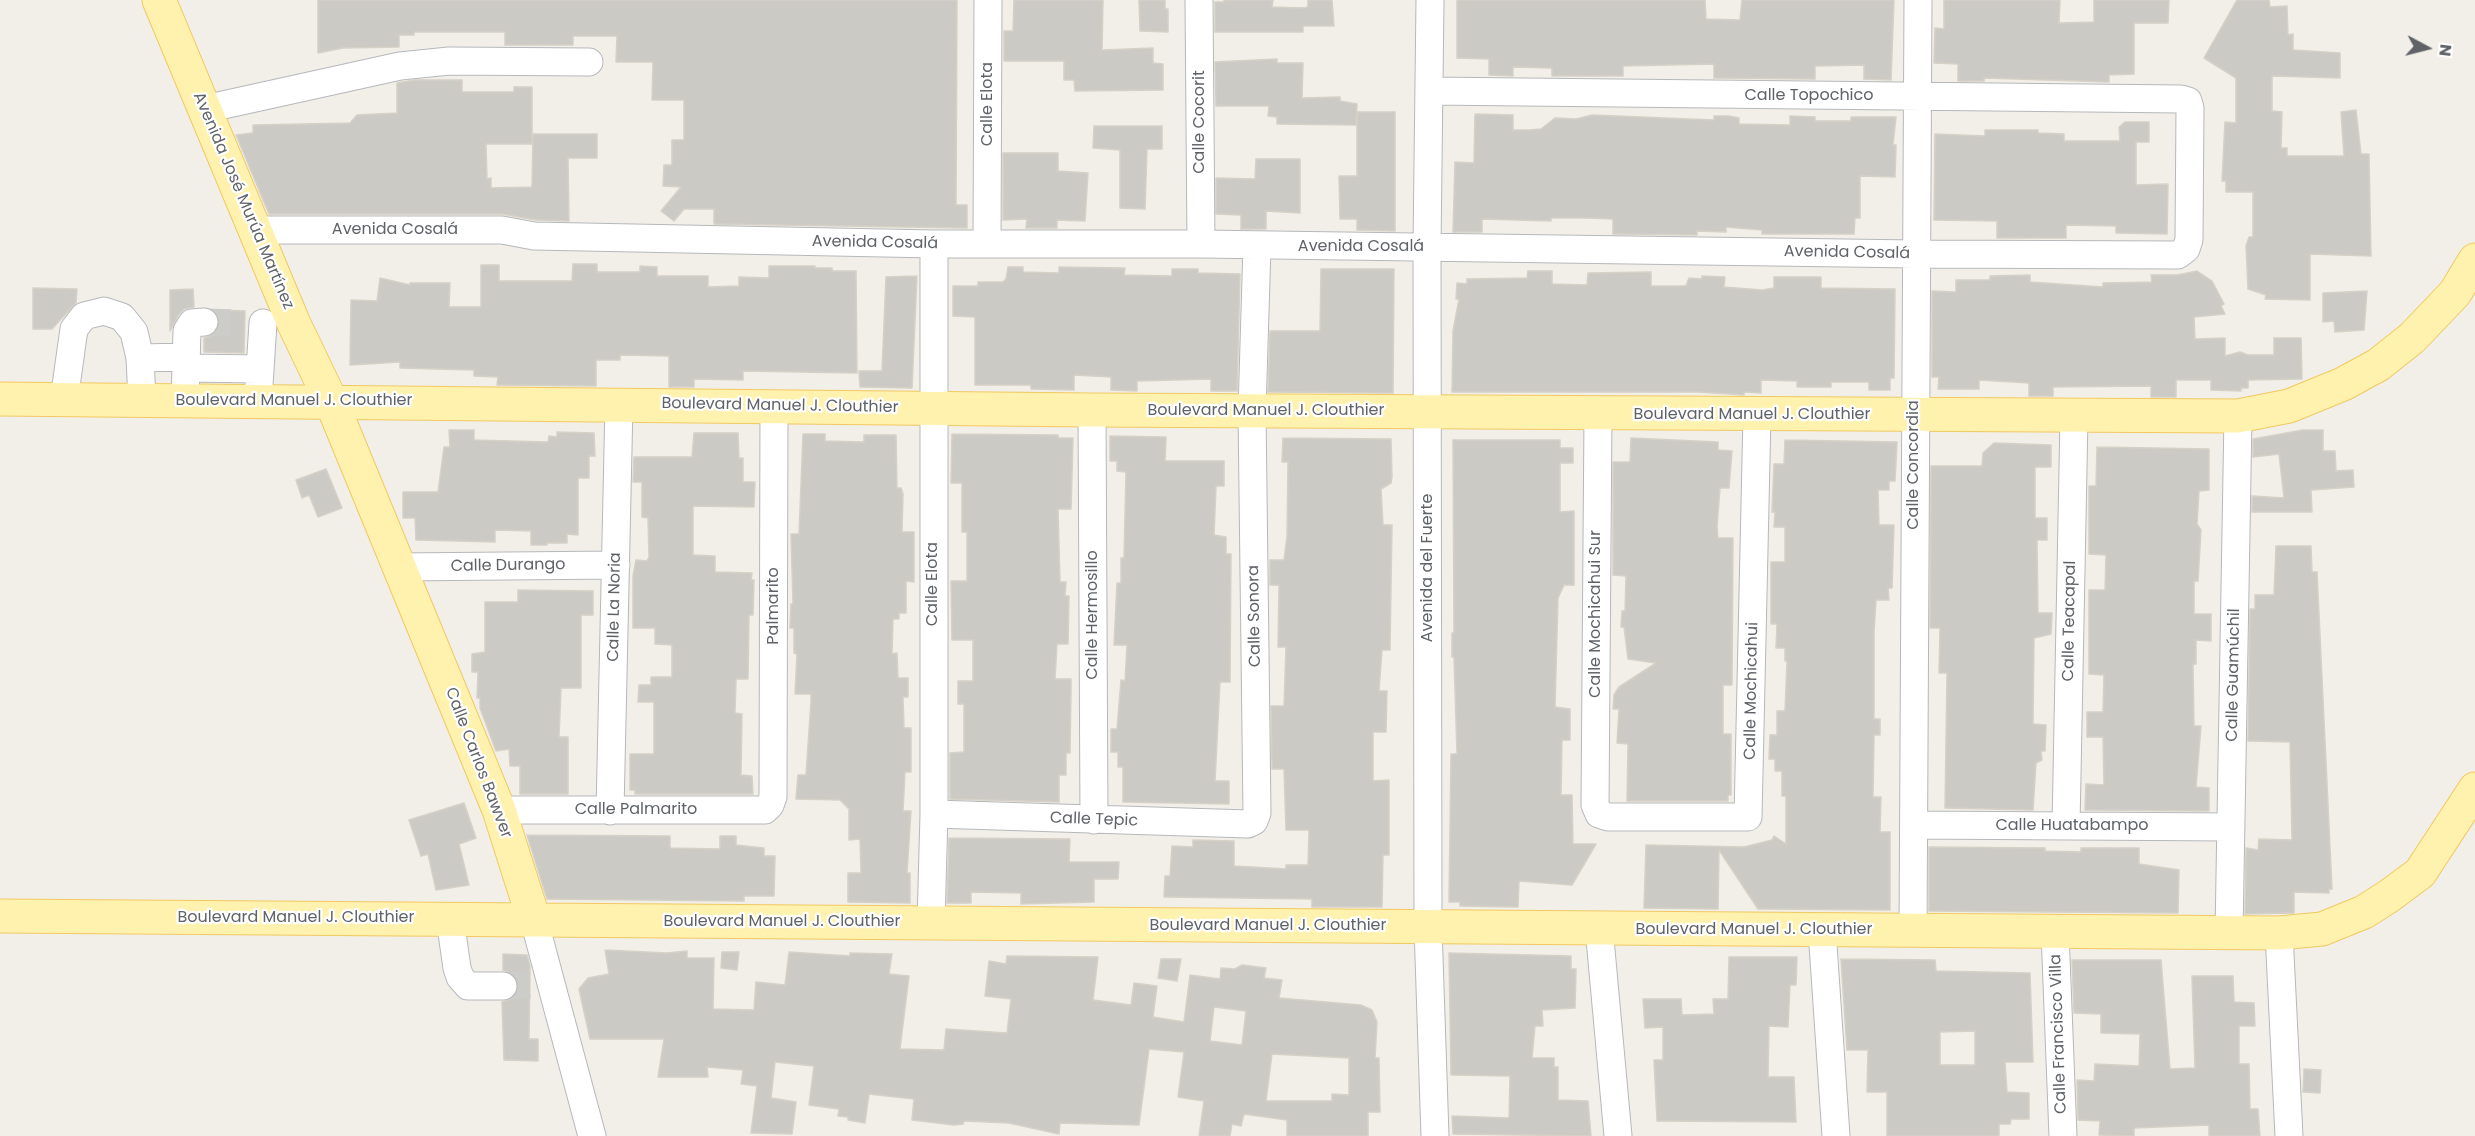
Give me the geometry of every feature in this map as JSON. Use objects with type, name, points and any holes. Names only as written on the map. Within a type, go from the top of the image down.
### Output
[{"type":"main road","name":"Avenida José Murúa Martínez","points":[[159,0],[258,237],[267,324],[331,401]]},
{"type":"main road","name":"Boulevard Manuel J. Clouthier","points":[[0,399],[185,400],[259,385],[331,401],[1092,410],[2074,417],[2238,416],[2289,406],[2343,384],[2378,365],[2412,338],[2444,304],[2455,292],[2475,260]]},
{"type":"main road","name":"Calle Carlos Bawver","points":[[331,401],[499,810],[534,920]]},
{"type":"main road","name":"Boulevard Manuel J. Clouthier","points":[[0,916],[2279,933],[2322,929],[2351,918],[2390,896],[2420,873],[2436,853],[2475,789]]},
{"type":"street","name":"Calle Elota","points":[[987,244],[988,0]]},
{"type":"street","name":"Calle Cocorit","points":[[1199,0],[1201,244]]},
{"type":"street","name":"Avenida del Fuerte","points":[[1430,0],[1427,247],[1428,927],[1435,1136]]},
{"type":"street","name":"Calle Concordia","points":[[1913,931],[1918,0]]},
{"type":"street","points":[[205,109],[400,66],[449,61],[589,62]]},
{"type":"street","name":"Calle Topochico","points":[[1430,91],[2181,99],[2188,102],[2190,108],[2189,216],[2186,249]]},
{"type":"street","name":"Avenida Cosalá","points":[[258,237],[502,230],[534,236],[934,244],[1201,244],[1916,254],[2178,255],[2186,249]]},
{"type":"street","name":"Calle Elota","points":[[931,923],[934,814],[934,244]]},
{"type":"street","name":"Calle Sonora","points":[[1254,821],[1257,813],[1252,411],[1257,246]]},
{"type":"street","points":[[64,400],[74,329],[84,316],[104,311],[122,317],[134,332],[140,358],[142,400]]},
{"type":"street","points":[[185,400],[187,331],[192,323],[204,322]]},
{"type":"street","points":[[140,358],[186,362],[259,385],[267,324]]},
{"type":"street","name":"Calle La Noria","points":[[610,811],[620,404]]},
{"type":"street","name":"Palmarito","points":[[770,805],[773,785],[774,406]]},
{"type":"street","name":"Calle Hermosillo","points":[[1092,410],[1094,820]]},
{"type":"street","name":"Calle Mochicahui Sur","points":[[1598,413],[1595,805],[1599,814]]},
{"type":"street","name":"Calle Mochicahui","points":[[1599,814],[1608,817],[1748,817],[1751,798],[1757,415]]},
{"type":"street","name":"Calle Guamúchil","points":[[2229,933],[2238,416]]},
{"type":"street","name":"Calle Teacapal","points":[[2066,826],[2074,417]]},
{"type":"street","name":"Calle Durango","points":[[399,567],[616,565]]},
{"type":"street","name":"Calle Palmarito","points":[[499,810],[765,810],[770,805]]},
{"type":"street","name":"Calle Tepic","points":[[934,814],[1248,824],[1254,821]]},
{"type":"street","name":"Calle Huatabampo","points":[[1914,825],[2231,827]]},
{"type":"street","points":[[450,920],[456,968],[460,977],[468,986],[503,986]]},
{"type":"street","name":"Calle Carlos Bawver","points":[[534,920],[540,985],[592,1136]]},
{"type":"street","points":[[1599,928],[1618,1136]]},
{"type":"street","points":[[1822,930],[1836,1136]]},
{"type":"street","name":"Calle Francisco Villa","points":[[2055,932],[2063,1136]]},
{"type":"street","points":[[2279,933],[2289,1136]]},
{"type":"building","points":[[318,0],[957,0],[956,205],[967,205],[967,228],[714,224],[714,209],[684,209],[674,221],[661,211],[681,187],[663,186],[664,165],[672,165],[672,140],[684,140],[684,100],[652,100],[653,62],[616,62],[617,36],[573,36],[573,45],[505,45],[505,32],[414,32],[414,35],[399,35],[399,47],[343,48],[318,53]]},
{"type":"building","points":[[1014,0],[1103,0],[1102,50],[1153,48],[1153,63],[1163,64],[1163,90],[1075,91],[1074,80],[1064,80],[1064,61],[1004,61],[1004,31],[1013,31]]},
{"type":"building","points":[[1139,0],[1165,0],[1165,9],[1168,9],[1168,32],[1140,31]]},
{"type":"building","points":[[1224,0],[1273,0],[1272,7],[1305,8],[1308,6],[1308,0],[1332,0],[1334,26],[1303,26],[1303,32],[1215,32],[1215,2],[1224,2]]},
{"type":"building","points":[[1457,0],[1705,0],[1706,19],[1740,20],[1742,0],[1894,0],[1891,80],[1864,79],[1864,65],[1815,66],[1815,79],[1714,78],[1714,64],[1623,66],[1623,76],[1552,76],[1552,68],[1513,67],[1513,76],[1489,75],[1489,59],[1457,58]]},
{"type":"building","points":[[1944,0],[2060,0],[2059,23],[2094,22],[2094,0],[2169,0],[2168,23],[2134,23],[2134,74],[2109,75],[2109,82],[1984,78],[1984,81],[1958,81],[1958,64],[1934,63],[1935,28],[1944,29]]},
{"type":"building","points":[[2237,0],[2269,0],[2270,7],[2287,6],[2288,35],[2293,34],[2293,50],[2340,53],[2340,78],[2272,76],[2272,111],[2282,112],[2281,148],[2287,148],[2287,156],[2344,156],[2341,112],[2356,110],[2361,154],[2369,154],[2371,256],[2310,254],[2310,300],[2265,299],[2266,295],[2248,289],[2246,246],[2249,237],[2253,237],[2253,192],[2226,192],[2226,181],[2222,181],[2225,122],[2236,123],[2236,78],[2204,58]]},
{"type":"building","points":[[1277,59],[1277,63],[1303,63],[1302,98],[1340,97],[1340,101],[1357,104],[1356,125],[1277,124],[1277,117],[1268,116],[1269,106],[1216,106],[1215,62]]},
{"type":"building","points":[[415,80],[462,80],[462,92],[514,92],[514,87],[532,87],[532,144],[486,144],[487,179],[491,178],[491,188],[532,187],[533,134],[597,134],[597,158],[568,158],[569,221],[536,220],[502,214],[269,214],[236,135],[253,133],[253,125],[350,123],[357,115],[397,113],[397,83]]},
{"type":"building","points":[[1357,112],[1395,112],[1395,231],[1357,230],[1357,219],[1340,219],[1339,176],[1357,176]]},
{"type":"building","points":[[1475,114],[1513,115],[1513,130],[1541,129],[1555,118],[1576,119],[1592,115],[1714,120],[1714,116],[1729,116],[1739,118],[1739,124],[1790,125],[1790,116],[1815,117],[1815,121],[1851,121],[1851,117],[1896,117],[1893,145],[1896,145],[1895,177],[1860,176],[1860,218],[1855,218],[1854,234],[1762,234],[1762,230],[1726,227],[1726,232],[1697,231],[1697,235],[1613,234],[1613,219],[1588,218],[1551,218],[1551,221],[1482,219],[1482,232],[1453,232],[1455,162],[1474,163]]},
{"type":"building","points":[[2125,122],[2149,122],[2149,142],[2136,142],[2136,185],[2168,184],[2167,234],[2116,233],[2116,226],[2066,225],[2066,238],[1997,238],[1997,221],[1934,220],[1935,134],[1985,136],[1985,130],[2038,130],[2038,133],[2064,134],[2064,141],[2120,141],[2119,127]]},
{"type":"building","points":[[1094,126],[1162,126],[1162,149],[1147,149],[1145,209],[1120,208],[1120,150],[1093,148]]},
{"type":"building","points":[[1003,153],[1058,153],[1058,171],[1088,173],[1085,221],[1057,220],[1057,228],[1026,228],[1027,219],[1003,220]]},
{"type":"building","points":[[1256,159],[1300,159],[1300,213],[1266,211],[1266,229],[1241,229],[1241,215],[1216,214],[1216,178],[1255,179]]},
{"type":"building","points":[[573,264],[597,264],[597,272],[640,272],[640,266],[657,267],[657,276],[708,276],[708,287],[739,286],[739,277],[769,278],[769,266],[815,266],[815,268],[832,268],[832,271],[856,271],[857,373],[743,371],[743,380],[694,379],[694,387],[669,387],[669,356],[620,355],[620,360],[596,360],[596,386],[497,385],[498,377],[474,376],[474,370],[400,368],[400,362],[350,365],[351,300],[377,301],[380,278],[410,285],[410,283],[450,283],[449,307],[481,307],[481,265],[499,265],[499,281],[572,281]]},
{"type":"building","points":[[1008,267],[1023,267],[1023,272],[1059,273],[1059,267],[1125,268],[1124,275],[1172,276],[1172,269],[1198,269],[1198,273],[1240,274],[1237,391],[1211,391],[1211,379],[1137,381],[1137,391],[1111,390],[1111,377],[1074,375],[1074,390],[1031,389],[1031,385],[975,385],[975,317],[953,316],[953,286],[978,286],[978,282],[1003,282],[1006,279]]},
{"type":"building","points":[[1321,269],[1394,269],[1393,393],[1268,392],[1270,331],[1320,331]]},
{"type":"building","points":[[1528,271],[1552,271],[1552,284],[1587,285],[1588,273],[1651,272],[1651,286],[1686,286],[1689,278],[1702,279],[1702,276],[1725,277],[1724,287],[1762,290],[1774,288],[1774,277],[1821,277],[1821,288],[1895,289],[1894,378],[1890,378],[1890,390],[1869,390],[1869,382],[1831,382],[1831,387],[1797,387],[1797,381],[1761,380],[1761,393],[1744,392],[1744,395],[1698,392],[1452,392],[1453,331],[1459,299],[1456,299],[1457,283],[1467,284],[1467,279],[1527,278]]},
{"type":"building","points":[[2197,271],[2212,281],[2224,304],[2221,306],[2225,314],[2194,317],[2195,339],[2225,338],[2225,356],[2240,352],[2248,355],[2274,355],[2274,338],[2301,338],[2302,379],[2248,380],[2248,388],[2241,388],[2241,391],[2211,390],[2211,380],[2176,380],[2176,397],[2151,397],[2151,386],[2053,387],[2053,396],[2029,396],[2029,383],[1979,380],[1979,389],[1938,389],[1939,377],[1932,377],[1932,291],[1956,292],[1956,280],[1990,280],[1990,276],[2030,275],[2030,282],[2103,287],[2103,283],[2152,282],[2151,275],[2177,275]]},
{"type":"building","points":[[917,276],[912,388],[860,387],[859,371],[882,371],[886,277]]},
{"type":"building","points":[[33,288],[77,289],[76,303],[52,329],[33,329]]},
{"type":"building","points":[[193,289],[194,307],[184,309],[179,314],[170,331],[170,290]]},
{"type":"building","points":[[2367,291],[2364,330],[2335,332],[2334,321],[2323,322],[2323,293]]},
{"type":"building","points":[[213,310],[245,311],[244,353],[204,352],[204,338],[212,335],[218,328],[220,320]]},
{"type":"building","points":[[449,430],[474,430],[474,440],[548,442],[549,436],[557,437],[557,432],[594,433],[595,456],[589,456],[589,478],[578,478],[578,535],[567,534],[567,543],[547,543],[547,545],[531,545],[531,531],[495,530],[495,542],[416,540],[415,518],[403,518],[403,492],[438,492],[444,447],[450,447]]},
{"type":"building","points":[[2303,430],[2323,430],[2323,451],[2335,451],[2336,471],[2353,470],[2354,487],[2311,490],[2312,512],[2252,512],[2252,496],[2284,498],[2279,454],[2253,457],[2253,439]]},
{"type":"building","points":[[694,433],[738,433],[739,458],[743,458],[743,482],[755,482],[754,507],[693,506],[693,555],[715,556],[715,572],[752,573],[751,580],[754,580],[753,615],[749,615],[748,679],[736,679],[735,713],[742,714],[741,775],[752,776],[753,794],[635,794],[635,790],[630,790],[630,754],[654,754],[654,702],[638,702],[639,685],[651,685],[651,677],[672,677],[672,645],[655,644],[655,628],[633,628],[633,576],[636,560],[647,561],[649,557],[648,518],[642,517],[642,482],[633,482],[634,457],[692,457]]},
{"type":"building","points":[[803,434],[825,434],[825,441],[864,442],[864,435],[896,435],[897,488],[901,488],[903,494],[902,532],[914,532],[914,582],[906,581],[906,613],[899,613],[899,619],[893,619],[892,654],[897,653],[898,678],[908,678],[908,697],[903,697],[904,728],[911,728],[911,772],[905,772],[903,811],[911,811],[907,873],[910,873],[910,903],[848,902],[848,873],[861,873],[860,839],[849,840],[849,809],[840,800],[796,799],[798,775],[806,775],[811,701],[811,694],[795,694],[797,654],[794,653],[794,628],[790,628],[791,604],[793,604],[791,534],[799,534]]},
{"type":"building","points":[[952,434],[1058,435],[1058,438],[1073,438],[1071,509],[1058,509],[1060,582],[1066,582],[1065,596],[1069,596],[1068,644],[1057,644],[1055,679],[1071,679],[1070,753],[1066,753],[1066,775],[1059,775],[1059,802],[950,799],[950,753],[964,752],[964,704],[958,704],[958,681],[973,681],[973,640],[952,640],[951,581],[967,581],[967,532],[962,532],[962,483],[951,483]]},
{"type":"building","points":[[1110,436],[1166,437],[1165,461],[1224,461],[1224,486],[1216,486],[1214,535],[1226,537],[1226,554],[1231,554],[1230,682],[1220,682],[1215,781],[1229,781],[1229,804],[1123,802],[1123,767],[1118,767],[1118,752],[1111,752],[1111,729],[1117,729],[1121,680],[1125,681],[1127,645],[1114,645],[1117,583],[1121,583],[1121,558],[1124,558],[1126,472],[1117,471],[1117,461],[1110,461]]},
{"type":"building","points":[[1283,438],[1391,439],[1391,483],[1381,489],[1383,525],[1392,525],[1390,650],[1382,650],[1379,691],[1387,691],[1386,732],[1373,732],[1373,781],[1389,780],[1389,855],[1383,855],[1382,907],[1312,907],[1312,899],[1164,897],[1165,876],[1170,876],[1172,846],[1193,847],[1193,840],[1234,841],[1234,866],[1286,869],[1286,865],[1308,865],[1309,830],[1286,830],[1284,769],[1272,769],[1271,706],[1284,706],[1286,647],[1278,647],[1279,585],[1270,585],[1270,560],[1284,560],[1287,536],[1288,462],[1282,462]]},
{"type":"building","points":[[1631,438],[1718,442],[1718,450],[1732,451],[1729,488],[1720,488],[1717,527],[1718,538],[1733,538],[1732,685],[1723,685],[1723,734],[1731,734],[1731,795],[1728,795],[1728,801],[1627,801],[1628,744],[1617,743],[1619,709],[1613,709],[1614,695],[1619,687],[1656,663],[1628,659],[1624,627],[1621,627],[1622,611],[1625,611],[1626,576],[1613,575],[1613,462],[1630,462]]},
{"type":"building","points":[[1453,440],[1560,440],[1560,448],[1573,448],[1573,463],[1560,463],[1560,512],[1574,511],[1574,585],[1564,585],[1558,598],[1555,707],[1570,709],[1570,740],[1562,740],[1561,795],[1572,795],[1573,844],[1596,844],[1572,885],[1519,881],[1518,907],[1460,906],[1460,902],[1449,902],[1451,754],[1457,754],[1454,657],[1452,657],[1452,633],[1454,633]]},
{"type":"building","points":[[1785,440],[1897,442],[1895,481],[1889,481],[1889,490],[1878,490],[1879,525],[1894,525],[1892,588],[1888,588],[1889,600],[1876,600],[1874,632],[1874,719],[1880,719],[1880,735],[1874,735],[1873,797],[1881,797],[1880,832],[1890,832],[1890,910],[1758,909],[1719,850],[1718,909],[1644,908],[1646,845],[1744,847],[1772,840],[1774,836],[1786,844],[1786,796],[1782,796],[1782,771],[1775,771],[1775,759],[1769,759],[1770,735],[1777,735],[1777,711],[1785,711],[1787,661],[1785,661],[1785,648],[1776,648],[1777,624],[1771,624],[1771,562],[1785,562],[1785,527],[1774,527],[1775,512],[1772,512],[1774,464],[1784,464]]},
{"type":"building","points":[[1994,443],[2051,445],[2051,467],[2035,467],[2035,518],[2047,518],[2047,540],[2037,540],[2038,613],[2052,613],[2051,634],[2034,638],[2033,724],[2046,725],[2045,751],[2041,751],[2042,760],[2036,763],[2033,810],[1945,808],[1947,673],[1939,673],[1940,628],[1930,628],[1931,466],[1982,466],[1983,453]]},
{"type":"building","points":[[2097,447],[2209,449],[2209,490],[2199,491],[2197,524],[2201,530],[2198,581],[2194,581],[2194,614],[2211,614],[2211,641],[2196,640],[2196,664],[2193,664],[2194,726],[2201,726],[2196,787],[2209,788],[2209,811],[2085,810],[2086,784],[2104,785],[2103,737],[2087,737],[2087,712],[2103,712],[2104,675],[2089,674],[2089,590],[2105,590],[2106,555],[2089,554],[2089,486],[2096,486]]},
{"type":"building","points":[[326,469],[342,508],[318,517],[309,495],[302,498],[296,480]]},
{"type":"building","points":[[2276,546],[2311,546],[2312,572],[2317,572],[2332,889],[2329,889],[2329,893],[2294,892],[2294,913],[2245,914],[2246,848],[2258,850],[2259,839],[2292,840],[2290,742],[2248,741],[2250,609],[2255,609],[2255,595],[2274,595]]},
{"type":"building","points":[[518,590],[593,591],[593,615],[581,615],[581,688],[561,688],[559,737],[568,737],[568,794],[520,794],[520,766],[510,766],[509,749],[496,751],[480,708],[480,698],[477,698],[478,672],[472,672],[472,654],[485,652],[485,602],[518,602]]},
{"type":"building","points":[[464,803],[476,838],[459,844],[469,885],[436,890],[428,854],[421,856],[409,820]]},
{"type":"building","points":[[527,835],[670,836],[670,848],[720,849],[720,836],[736,836],[736,845],[764,848],[764,856],[775,856],[774,896],[744,896],[744,901],[547,899]]},
{"type":"building","points":[[949,838],[1070,839],[1069,862],[1119,862],[1118,879],[1094,879],[1094,902],[1021,904],[1021,893],[971,892],[971,903],[947,903]]},
{"type":"building","points":[[1929,847],[2045,848],[2045,851],[2081,852],[2081,848],[2139,848],[2139,864],[2179,870],[2178,913],[1929,911]]},
{"type":"building","points":[[605,950],[667,953],[687,951],[687,958],[714,958],[713,1009],[754,1010],[756,982],[785,985],[789,952],[850,956],[850,953],[892,954],[889,974],[909,976],[900,1049],[944,1050],[946,1029],[1007,1033],[1011,999],[985,996],[989,961],[1006,964],[1007,956],[1098,957],[1093,1000],[1131,1005],[1134,983],[1157,986],[1153,1017],[1184,1022],[1190,975],[1220,979],[1221,968],[1235,969],[1242,965],[1266,968],[1264,978],[1282,980],[1279,998],[1361,1005],[1372,1010],[1377,1022],[1375,1058],[1379,1058],[1380,1112],[1368,1112],[1368,1136],[1287,1136],[1287,1120],[1244,1114],[1241,1126],[1232,1124],[1230,1136],[1199,1136],[1204,1101],[1178,1097],[1184,1052],[1149,1049],[1139,1125],[1060,1123],[1059,1134],[1009,1123],[964,1121],[963,1124],[954,1125],[912,1120],[914,1099],[869,1094],[865,1123],[838,1116],[839,1109],[809,1105],[814,1066],[775,1062],[771,1098],[796,1102],[792,1134],[751,1133],[757,1086],[741,1084],[743,1070],[707,1067],[708,1077],[658,1077],[664,1039],[590,1039],[579,989],[588,978],[609,974]],"holes":[[[1214,1007],[1246,1011],[1242,1045],[1210,1041]],[[1272,1054],[1349,1058],[1349,1095],[1332,1094],[1332,1101],[1266,1101]]]},
{"type":"building","points":[[722,952],[739,952],[737,970],[721,968]]},
{"type":"building","points":[[1449,953],[1571,956],[1571,969],[1576,969],[1575,1008],[1542,1010],[1543,1026],[1535,1026],[1532,1058],[1554,1058],[1554,1067],[1558,1067],[1558,1100],[1588,1101],[1591,1136],[1453,1134],[1452,1116],[1509,1118],[1510,1076],[1451,1075]]},
{"type":"building","points":[[503,954],[527,955],[530,966],[529,1039],[538,1039],[538,1061],[504,1060],[502,1002],[511,999],[517,993],[519,985],[511,973],[503,970]]},
{"type":"building","points":[[1729,957],[1797,957],[1796,985],[1790,985],[1788,1027],[1769,1026],[1768,1077],[1794,1077],[1796,1122],[1657,1121],[1654,1060],[1663,1060],[1663,1027],[1645,1028],[1643,999],[1681,999],[1682,1015],[1714,1014],[1713,999],[1728,999]]},
{"type":"building","points":[[1161,959],[1181,959],[1177,981],[1158,978]]},
{"type":"building","points":[[1841,959],[1935,960],[1936,971],[2030,973],[2033,1062],[2005,1062],[2007,1092],[2029,1093],[2029,1119],[2011,1119],[2010,1124],[1999,1124],[1999,1136],[1887,1136],[1887,1092],[1867,1092],[1868,1050],[1847,1050]],"holes":[[[1975,1031],[1975,1065],[1940,1065],[1940,1032]]]},
{"type":"building","points":[[2072,960],[2161,960],[2170,1069],[2195,1068],[2192,976],[2233,976],[2234,1002],[2254,1003],[2255,1026],[2239,1026],[2239,1064],[2249,1064],[2250,1109],[2258,1109],[2260,1136],[2209,1136],[2209,1125],[2134,1128],[2134,1136],[2099,1135],[2100,1121],[2078,1120],[2077,1080],[2094,1081],[2095,1064],[2139,1066],[2140,1034],[2101,1033],[2101,1014],[2074,1013]]},
{"type":"building","points":[[2304,1069],[2321,1070],[2320,1093],[2303,1092]]},
{"type":"tunnel","points":[[204,322],[245,323]]},
{"type":"tunnel","points":[[503,986],[530,985]]}]
